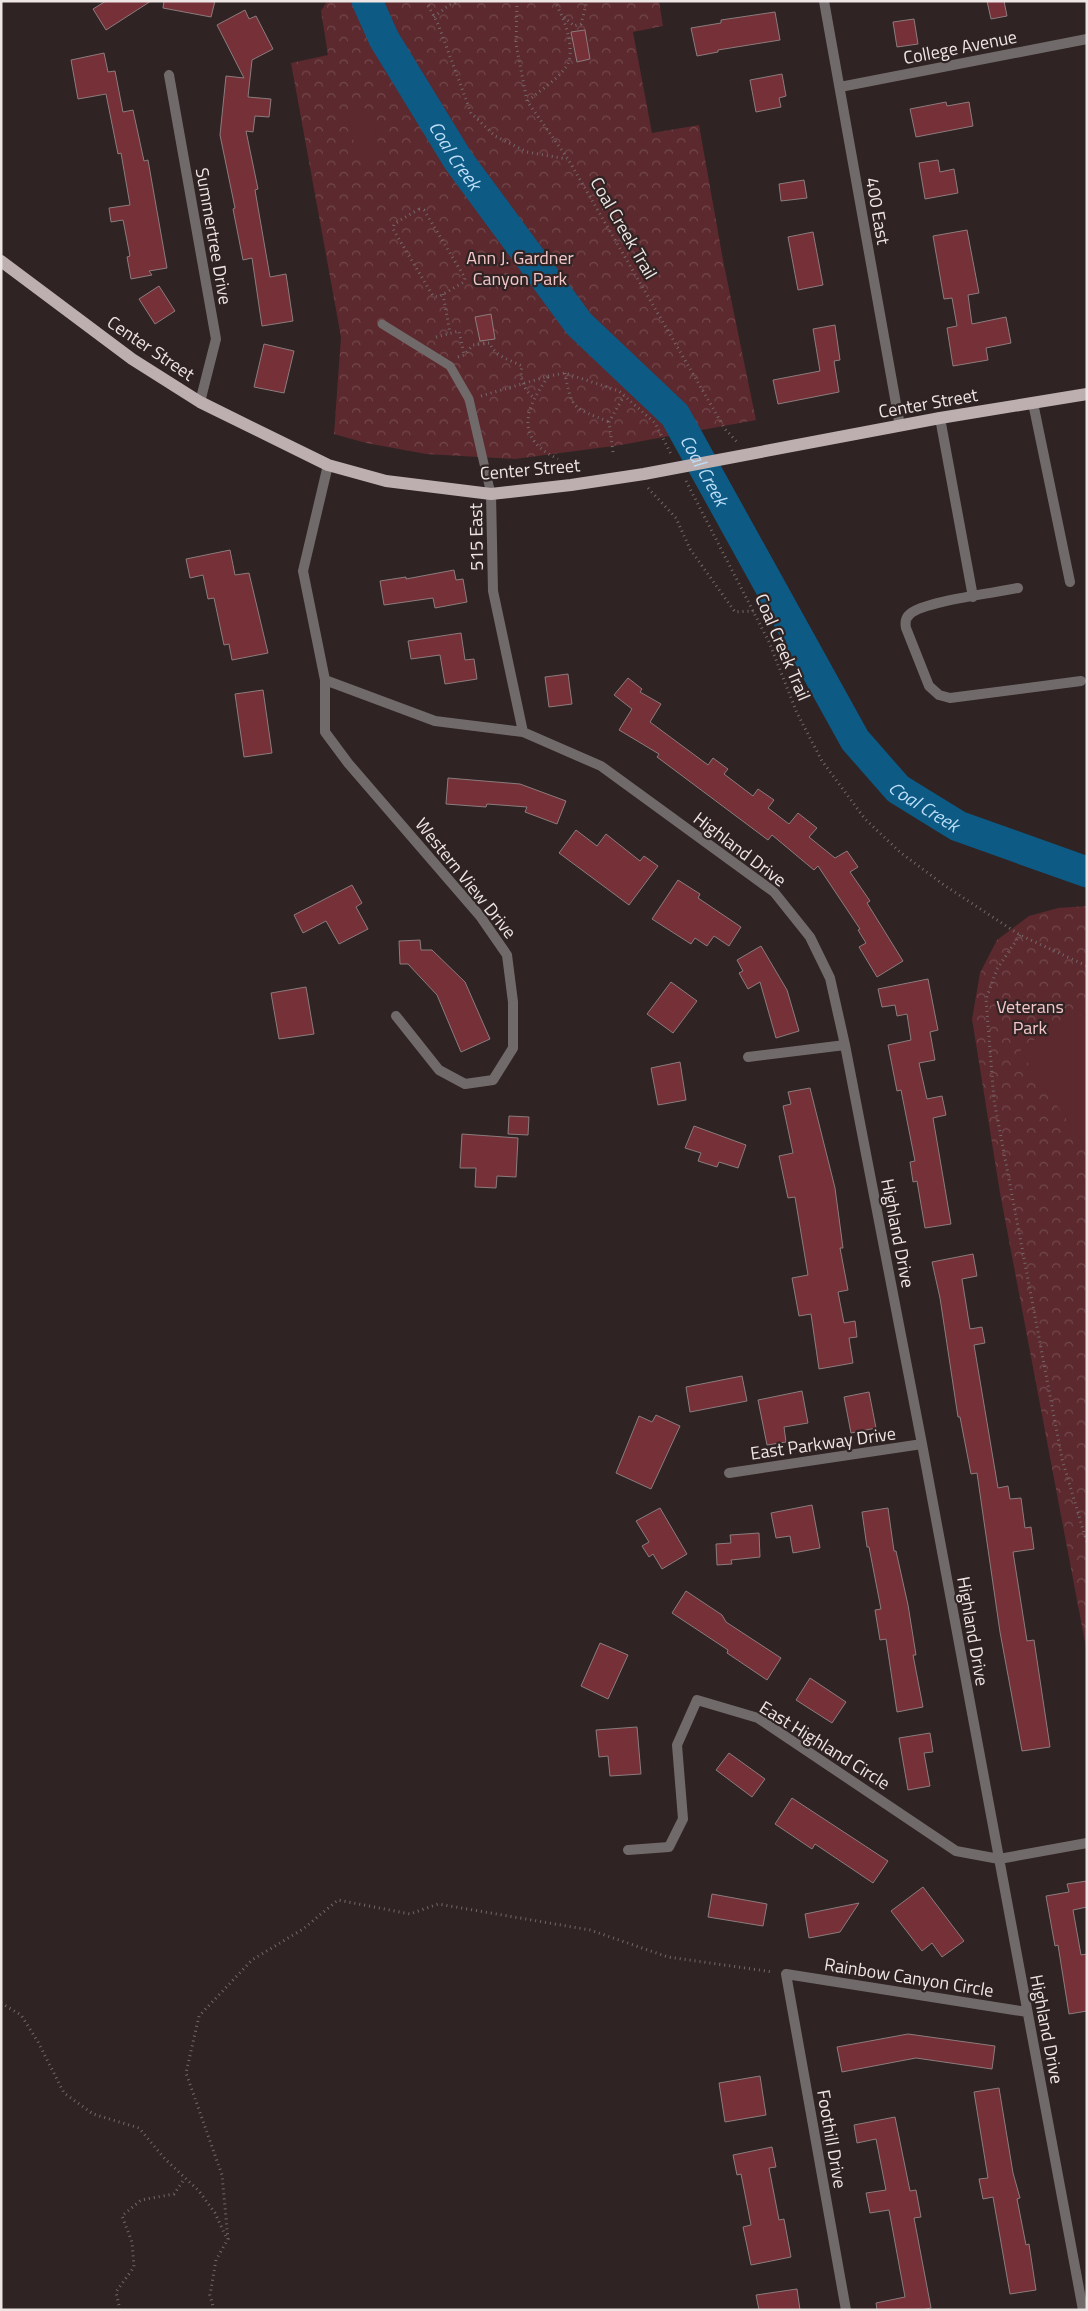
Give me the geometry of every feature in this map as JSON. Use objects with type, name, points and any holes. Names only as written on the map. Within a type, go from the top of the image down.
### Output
[{"type":"main road","name":"Center Street","points":[[1,261],[132,359],[200,402],[328,465],[386,481],[491,494],[571,485],[640,474],[750,455],[940,418],[1087,394]]},
{"type":"street","name":"400 East","points":[[824,1],[900,426]]},
{"type":"street","name":"College Avenue","points":[[840,87],[1087,39]]},
{"type":"street","name":"Summertree Drive","points":[[169,75],[216,339],[200,402]]},
{"type":"street","points":[[1033,403],[1070,582]]},
{"type":"street","points":[[940,418],[973,597]]},
{"type":"street","points":[[325,680],[303,571],[328,465]]},
{"type":"street","name":"515 East","points":[[491,494],[493,591],[523,732]]},
{"type":"street","points":[[1018,588],[926,606],[910,614],[905,620],[906,628],[929,686],[939,695],[950,698],[1081,682]]},
{"type":"street","name":"Highland Drive","points":[[325,680],[435,721],[523,732],[601,766],[774,892],[810,937],[830,978],[846,1045],[922,1444],[1083,2310]]},
{"type":"street","name":"Western View Drive","points":[[325,680],[325,732],[348,763],[480,916],[507,955],[514,1002],[512,1048],[493,1080],[465,1084],[439,1070],[396,1016]]},
{"type":"street","points":[[748,1057],[846,1045]]},
{"type":"street","name":"East Parkway Drive","points":[[729,1473],[922,1444]]},
{"type":"street","name":"East Highland Circle","points":[[628,1850],[669,1848],[683,1819],[677,1745],[697,1700],[758,1718],[956,1851],[998,1859]]},
{"type":"street","points":[[998,1859],[1087,1843]]},
{"type":"street","name":"Rainbow Canyon Circle","points":[[786,1974],[1027,2012]]},
{"type":"street","name":"Foothill Drive","points":[[786,1974],[846,2310]]},
{"type":"lane","name":"515 East","points":[[382,324],[450,366],[469,399],[491,494]]},
{"type":"path","points":[[426,1],[471,113],[495,136],[527,152],[568,159]]},
{"type":"path","points":[[434,17],[449,5],[460,1]]},
{"type":"path","name":"Coal Creek Trail","points":[[517,1],[516,44],[527,102],[568,159],[725,429],[750,455]]},
{"type":"path","points":[[554,1],[564,17],[574,26],[581,24],[587,1]]},
{"type":"path","points":[[527,102],[566,68],[571,55],[564,17]]},
{"type":"path","points":[[419,209],[424,210],[465,278],[464,282],[443,294],[433,296],[393,229],[394,224],[419,209]]},
{"type":"path","points":[[443,294],[450,333]]},
{"type":"path","points":[[436,337],[459,331],[464,355]]},
{"type":"path","points":[[442,361],[464,355],[473,345],[490,343],[492,350],[522,366],[520,374],[527,392],[533,397]]},
{"type":"path","points":[[469,399],[565,373],[619,391],[655,423],[673,457]]},
{"type":"path","points":[[565,373],[569,398],[576,408],[609,422]]},
{"type":"path","points":[[549,376],[533,397],[526,420],[534,440],[548,454],[558,459]]},
{"type":"path","points":[[613,452],[609,422],[624,396]]},
{"type":"path","points":[[640,474],[676,518],[690,549],[735,612],[754,611]]},
{"type":"path","name":"Coal Creek Trail","points":[[682,474],[770,642],[796,714],[822,761],[865,819],[901,854],[944,885],[1020,935],[1087,966]]},
{"type":"path","points":[[1020,935],[997,969],[986,999],[994,1100],[1062,1459],[1087,1543]]},
{"type":"path","points":[[214,2310],[210,2295],[216,2260],[228,2239],[222,2175],[186,2073],[199,2016],[252,1960],[303,1928],[338,1900],[410,1914],[438,1904],[590,1930],[668,1957],[786,1974]]},
{"type":"path","points":[[1,2003],[21,2015],[38,2042],[64,2093],[93,2114],[138,2128],[165,2159],[199,2191],[215,2213],[228,2239]]},
{"type":"path","points":[[120,2310],[116,2292],[134,2267],[132,2242],[122,2216],[141,2200],[174,2194],[185,2178]]},
{"type":"green space","name":"Ann J. Gardner Canyon Park","points":[[327,1],[659,1],[663,26],[633,32],[652,133],[699,125],[723,260],[756,420],[621,445],[515,459],[426,454],[366,443],[334,434],[341,337],[291,63],[328,55],[321,11]]},
{"type":"green space","points":[[371,108],[380,154],[357,156],[347,110]]},
{"type":"green space","name":"Veterans Park","points":[[1087,906],[1087,1653],[1000,1193],[972,1019],[980,973],[997,940],[1029,916],[1058,908]]},
{"type":"green space","points":[[1087,1014],[1087,1149],[1020,1051],[1051,1028]]},
{"type":"building","points":[[106,1],[151,1],[106,30],[93,9]]},
{"type":"building","points":[[164,1],[215,1],[211,17],[163,8]]},
{"type":"building","points":[[987,1],[1004,1],[1007,16],[991,19]]},
{"type":"building","points":[[245,10],[249,19],[256,16],[273,49],[252,60],[248,97],[271,99],[269,117],[255,116],[253,132],[246,131],[258,189],[255,190],[270,277],[286,274],[293,321],[262,326],[252,258],[243,260],[233,209],[235,208],[220,135],[226,76],[244,78],[217,25]]},
{"type":"building","points":[[775,12],[780,40],[718,50],[718,52],[697,56],[691,28],[721,23],[721,20]]},
{"type":"building","points":[[914,19],[918,44],[897,47],[893,22]]},
{"type":"building","points":[[585,30],[590,59],[577,62],[571,32]]},
{"type":"building","points":[[104,53],[108,72],[115,71],[123,112],[133,110],[144,161],[148,160],[167,268],[149,271],[152,275],[131,279],[127,257],[130,256],[123,220],[111,222],[109,208],[130,205],[121,153],[118,154],[106,94],[78,99],[71,60]]},
{"type":"building","points":[[782,74],[786,96],[779,98],[781,107],[756,112],[750,80]]},
{"type":"building","points":[[946,102],[947,106],[969,102],[973,126],[916,137],[910,109]]},
{"type":"building","points":[[938,160],[940,172],[954,169],[958,193],[925,199],[919,163]]},
{"type":"building","points":[[804,180],[807,198],[781,201],[779,184]]},
{"type":"building","points":[[967,230],[979,293],[968,295],[972,324],[1006,317],[1011,343],[986,348],[988,360],[953,366],[947,328],[957,326],[952,298],[944,299],[933,236]]},
{"type":"building","points":[[813,232],[823,285],[798,290],[788,237]]},
{"type":"building","points":[[159,286],[175,311],[155,324],[139,299]]},
{"type":"building","points":[[491,314],[495,339],[480,341],[475,317]]},
{"type":"building","points":[[835,325],[840,360],[834,361],[839,392],[778,404],[773,380],[820,371],[813,329]]},
{"type":"building","points":[[264,344],[294,351],[284,393],[254,387]]},
{"type":"building","points":[[230,550],[235,575],[249,573],[268,653],[232,660],[229,644],[224,645],[214,598],[208,599],[203,575],[190,578],[186,559]]},
{"type":"building","points":[[454,570],[456,580],[463,579],[467,602],[435,608],[433,598],[384,605],[380,581],[406,577],[406,579]]},
{"type":"building","points":[[461,633],[465,660],[474,659],[477,679],[445,684],[440,655],[411,659],[408,641]]},
{"type":"building","points":[[568,674],[572,704],[549,707],[545,677]]},
{"type":"building","points":[[628,678],[642,689],[640,692],[661,704],[650,722],[708,765],[713,758],[728,769],[724,774],[753,796],[758,789],[774,800],[768,808],[789,824],[798,813],[817,828],[809,837],[835,858],[847,851],[858,867],[850,872],[870,901],[867,903],[903,961],[877,977],[859,947],[866,943],[858,930],[860,929],[818,866],[814,870],[772,835],[768,840],[657,757],[659,754],[619,730],[632,709],[614,695]]},
{"type":"building","points":[[263,690],[272,753],[244,757],[235,694]]},
{"type":"building","points":[[448,778],[520,784],[566,801],[557,824],[525,812],[527,807],[487,804],[486,807],[446,804]]},
{"type":"building","points":[[576,830],[597,846],[606,834],[640,861],[644,856],[658,866],[629,905],[559,853]]},
{"type":"building","points":[[678,880],[700,894],[698,898],[741,927],[729,946],[714,936],[707,946],[695,938],[691,944],[652,919]]},
{"type":"building","points":[[352,885],[362,903],[356,907],[368,929],[339,944],[326,921],[303,933],[294,915]]},
{"type":"building","points":[[420,940],[421,950],[432,950],[465,982],[490,1039],[461,1052],[437,995],[408,964],[400,964],[399,941]]},
{"type":"building","points":[[761,946],[787,990],[799,1031],[776,1038],[760,982],[748,989],[739,973],[743,971],[737,960]]},
{"type":"building","points":[[928,979],[938,1030],[930,1032],[935,1060],[919,1063],[927,1099],[942,1096],[946,1115],[933,1118],[951,1224],[925,1228],[917,1181],[913,1182],[910,1162],[915,1161],[901,1090],[897,1091],[888,1045],[911,1040],[907,1014],[897,1016],[895,1005],[882,1007],[878,989]]},
{"type":"building","points":[[671,982],[697,1001],[673,1033],[647,1014]]},
{"type":"building","points":[[306,987],[314,1034],[279,1039],[271,993]]},
{"type":"building","points":[[680,1062],[686,1100],[658,1105],[651,1068]]},
{"type":"building","points":[[810,1088],[835,1188],[843,1248],[840,1248],[848,1290],[838,1292],[844,1323],[855,1321],[857,1337],[849,1338],[853,1363],[819,1369],[811,1314],[799,1316],[792,1278],[808,1275],[795,1197],[788,1198],[779,1156],[793,1153],[783,1106],[791,1104],[788,1092]]},
{"type":"building","points":[[509,1116],[529,1117],[528,1135],[508,1134]]},
{"type":"building","points":[[694,1126],[746,1145],[738,1168],[719,1162],[717,1167],[698,1161],[701,1153],[685,1148]]},
{"type":"building","points":[[462,1134],[518,1138],[516,1177],[497,1176],[496,1188],[475,1187],[476,1168],[460,1168]]},
{"type":"building","points":[[973,1254],[977,1276],[962,1279],[970,1329],[982,1327],[985,1343],[974,1345],[998,1488],[1008,1486],[1010,1499],[1021,1498],[1025,1528],[1031,1527],[1034,1549],[1013,1552],[1027,1641],[1034,1640],[1050,1747],[1022,1751],[1000,1632],[977,1473],[971,1474],[960,1417],[958,1417],[940,1298],[932,1262]]},
{"type":"building","points":[[742,1376],[747,1401],[690,1412],[686,1387]]},
{"type":"building","points":[[802,1391],[808,1423],[784,1427],[786,1442],[767,1445],[758,1400]]},
{"type":"building","points":[[869,1392],[876,1428],[851,1433],[844,1397]]},
{"type":"building","points":[[656,1415],[680,1426],[651,1489],[616,1473],[639,1416],[652,1422]]},
{"type":"building","points":[[812,1505],[820,1548],[793,1553],[790,1536],[776,1538],[771,1513]]},
{"type":"building","points":[[660,1508],[687,1554],[662,1569],[653,1554],[649,1557],[642,1546],[649,1542],[636,1521]]},
{"type":"building","points":[[888,1508],[894,1551],[896,1551],[908,1605],[916,1655],[913,1655],[923,1707],[897,1712],[886,1639],[880,1640],[875,1610],[881,1609],[869,1547],[867,1547],[862,1512]]},
{"type":"building","points":[[759,1533],[760,1557],[731,1560],[732,1564],[717,1565],[716,1544],[731,1543],[730,1535]]},
{"type":"building","points":[[686,1591],[722,1615],[726,1622],[781,1658],[767,1680],[727,1653],[728,1650],[672,1613]]},
{"type":"building","points":[[600,1643],[628,1655],[608,1699],[581,1686]]},
{"type":"building","points":[[810,1678],[846,1702],[832,1723],[796,1700]]},
{"type":"building","points":[[637,1727],[641,1774],[610,1776],[608,1756],[599,1757],[596,1730]]},
{"type":"building","points":[[930,1733],[933,1752],[924,1753],[930,1786],[908,1790],[899,1738]]},
{"type":"building","points":[[729,1753],[765,1779],[752,1797],[716,1770]]},
{"type":"building","points":[[792,1798],[888,1861],[873,1883],[815,1844],[812,1849],[775,1824]]},
{"type":"building","points":[[1087,1881],[1087,1907],[1073,1910],[1081,1955],[1087,1954],[1087,2011],[1069,2014],[1058,1945],[1055,1946],[1046,1896],[1069,1892],[1067,1884]]},
{"type":"building","points":[[923,1887],[964,1941],[942,1957],[932,1943],[922,1951],[891,1911]]},
{"type":"building","points":[[712,1894],[767,1904],[763,1926],[708,1917]]},
{"type":"building","points":[[859,1903],[840,1932],[809,1938],[805,1914]]},
{"type":"building","points":[[908,2034],[995,2046],[992,2069],[916,2058],[842,2072],[837,2047]]},
{"type":"building","points":[[760,2076],[766,2115],[725,2122],[719,2083]]},
{"type":"building","points":[[999,2088],[1013,2173],[1020,2198],[1017,2199],[1026,2245],[1029,2244],[1036,2290],[1010,2294],[993,2197],[983,2199],[979,2179],[988,2178],[974,2092]]},
{"type":"building","points":[[895,2117],[910,2191],[916,2190],[921,2217],[914,2218],[931,2308],[921,2310],[877,2310],[876,2303],[905,2297],[889,2210],[870,2213],[866,2193],[886,2190],[876,2139],[857,2143],[854,2125]]},
{"type":"building","points":[[772,2147],[776,2167],[769,2168],[779,2220],[784,2219],[791,2257],[751,2265],[743,2227],[751,2225],[741,2174],[737,2175],[733,2155]]},
{"type":"building","points":[[797,2289],[800,2310],[759,2310],[756,2295]]},
{"type":"waterway","name":"Coal Creek","points":[[367,1],[384,39],[458,160],[579,324],[675,415],[855,740],[898,789],[958,826],[1087,872]]}]
